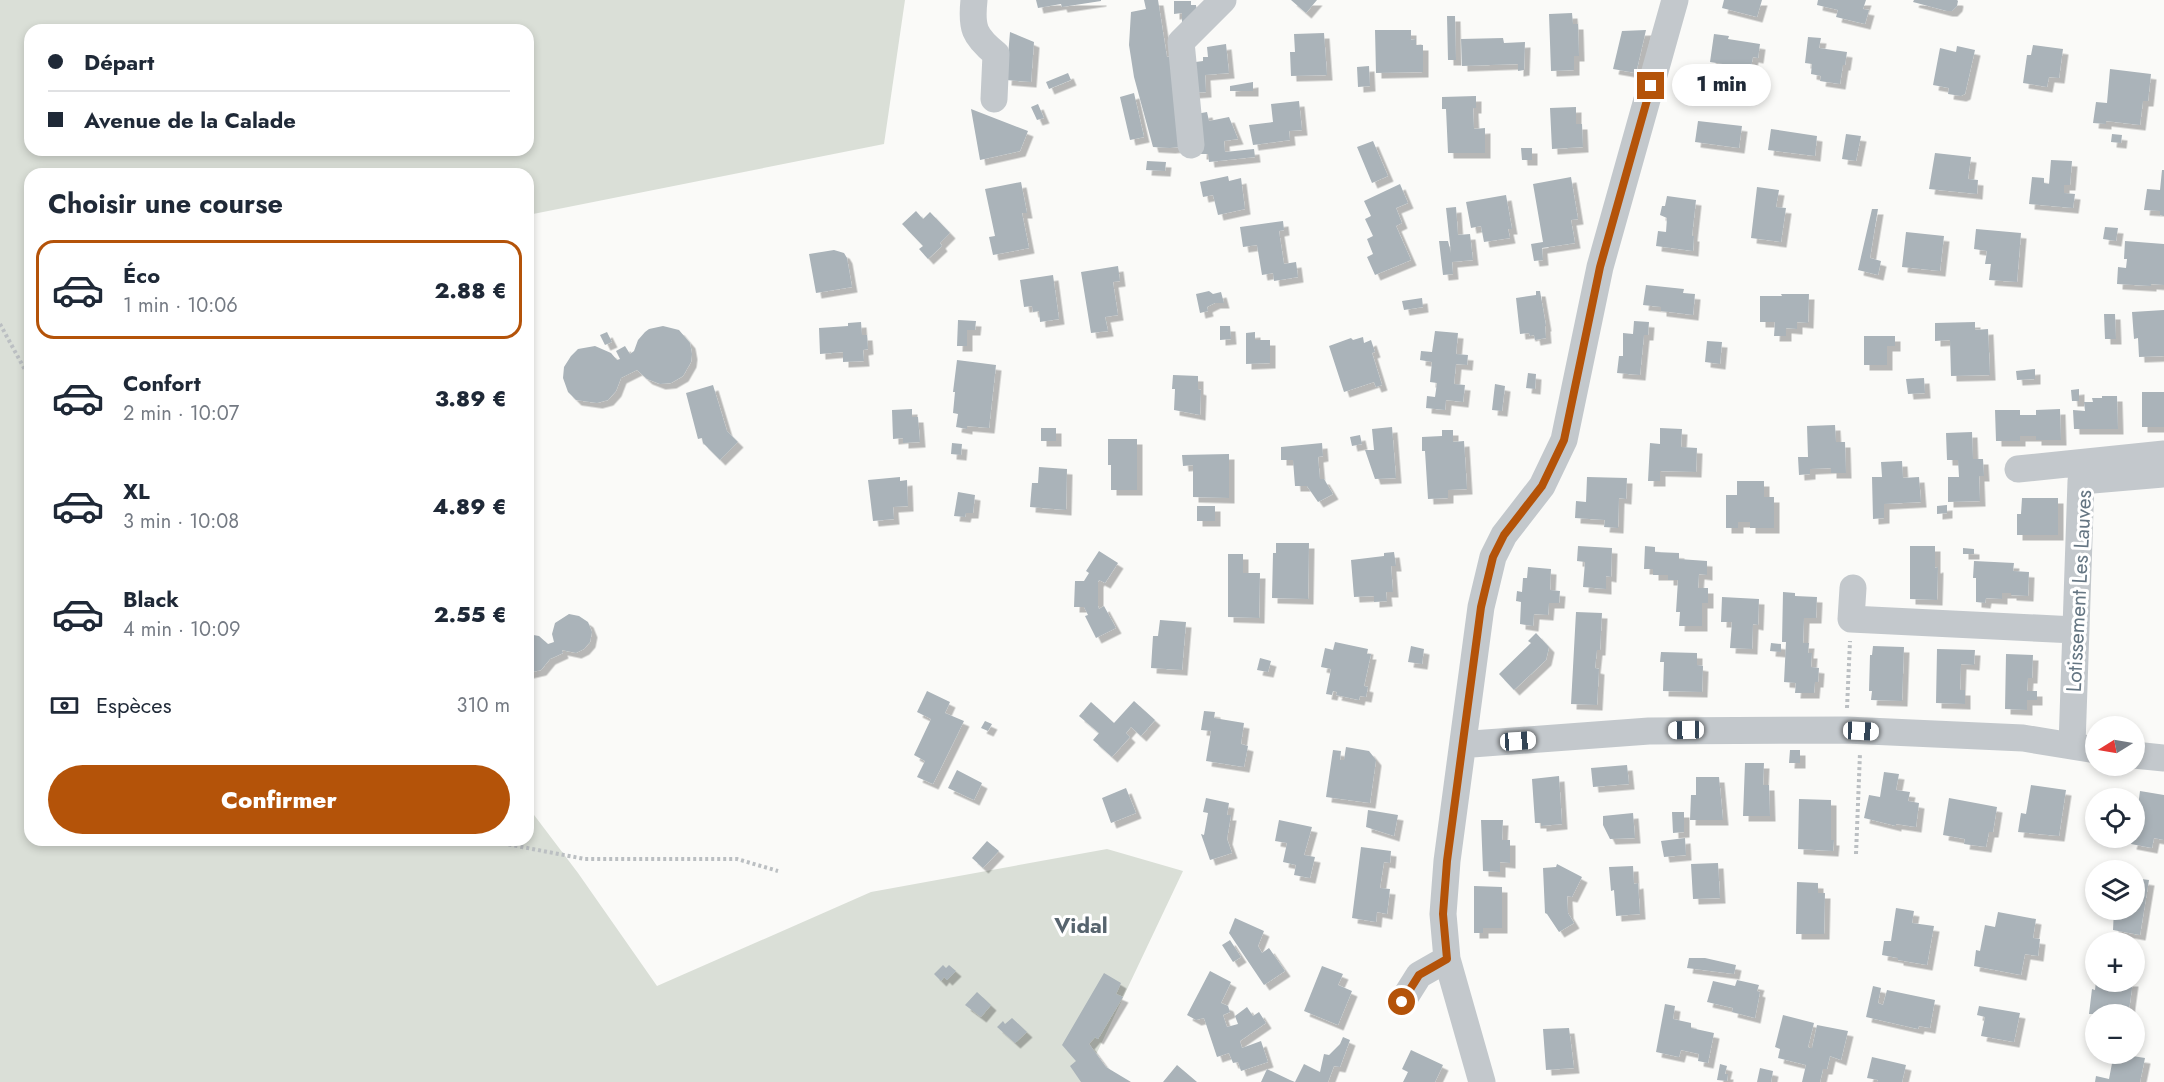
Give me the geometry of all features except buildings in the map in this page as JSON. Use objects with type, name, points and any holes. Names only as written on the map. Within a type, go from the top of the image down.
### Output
[{"type":"street","points":[[974,0],[972,22],[980,41],[996,54],[994,99]]},
{"type":"street","points":[[1191,145],[1181,42],[1223,0]]},
{"type":"street","points":[[1482,1082],[1447,959],[1443,903],[1481,607],[1493,557],[1504,535],[1542,486],[1564,440],[1600,267],[1675,0]]},
{"type":"street","points":[[2018,469],[2081,472],[2164,454]]},
{"type":"street","name":"Lotissement Les Lauves","points":[[2084,748],[2075,630],[2081,472],[2164,474]]},
{"type":"street","points":[[1853,588],[1851,619],[2075,630]]},
{"type":"street","points":[[1463,743],[1649,731],[1853,731],[2023,738],[2084,748]]},
{"type":"street","points":[[2145,756],[2164,758]]},
{"type":"street","points":[[1402,1002],[1419,975],[1447,959]]},
{"type":"path","points":[[0,324],[24,369]]},
{"type":"path","points":[[1851,619],[1856,854]]},
{"type":"path","points":[[517,846],[585,859],[737,859],[778,871]]},
{"type":"shaded area","points":[[0,0],[905,0],[884,144],[534,214],[534,168],[24,168],[24,846],[534,846],[534,815],[578,873],[657,986],[871,892],[1107,849],[1183,871],[1083,1082],[0,1082]]},
{"type":"district","name":"Vidal","points":[[1081,925]]},
{"type":"route","points":[[1402,1002],[1419,975],[1447,959],[1443,914],[1447,861],[1481,607],[1488,574],[1493,557],[1504,535],[1542,486],[1564,440],[1600,267],[1651,86]]}]
